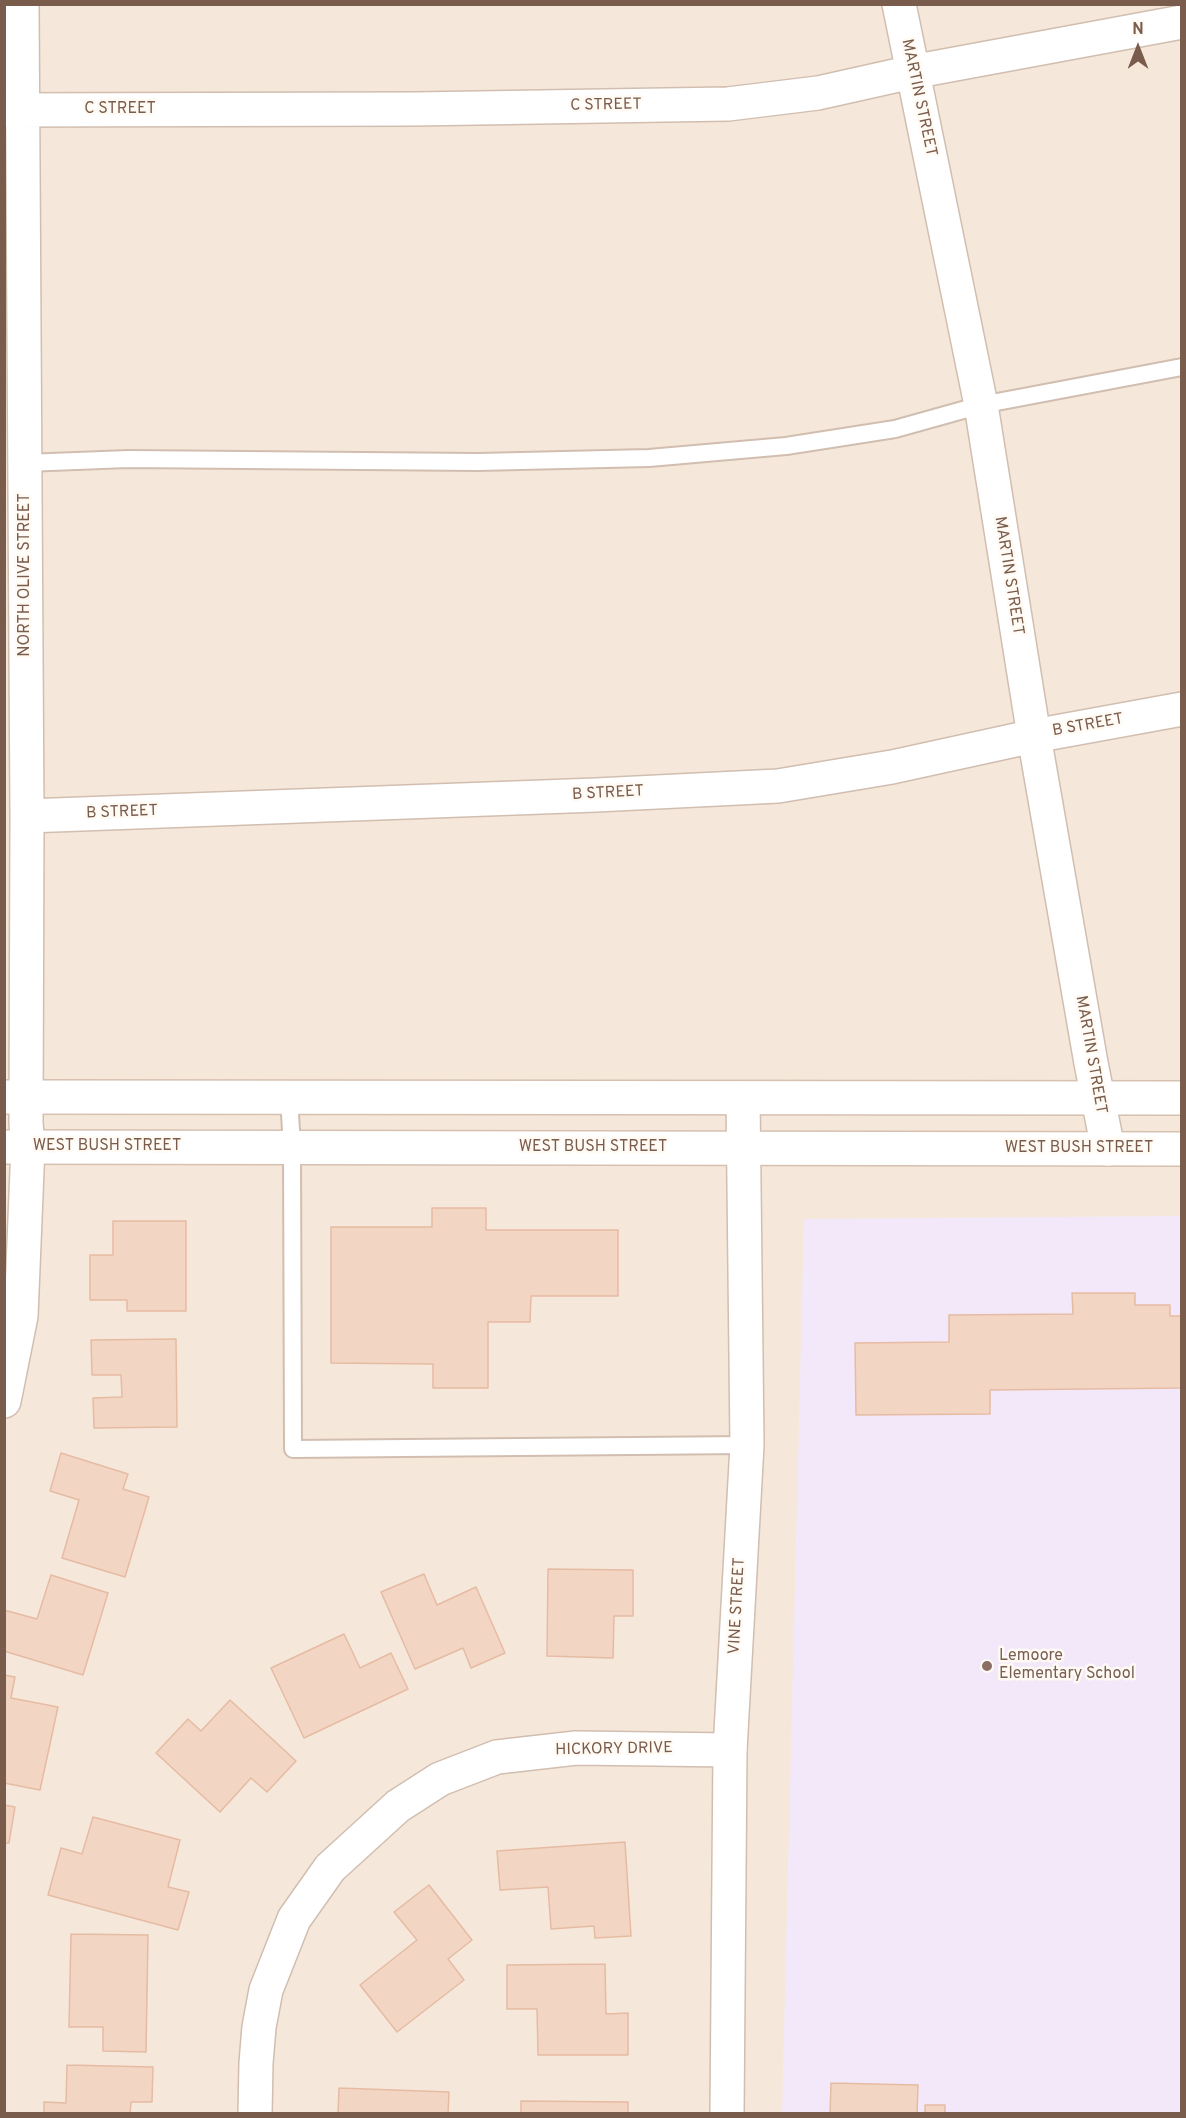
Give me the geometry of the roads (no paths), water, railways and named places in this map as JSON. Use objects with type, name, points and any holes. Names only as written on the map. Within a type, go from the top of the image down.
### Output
[{"type":"street","name":"NORTH OLIVE STREET","points":[[4,1401],[21,1316],[16,1146],[26,1123],[16,1097],[27,816],[26,463],[14,110],[22,4]]},
{"type":"street","name":"MARTIN STREET","points":[[899,4],[981,405],[1034,736],[1097,1098],[1108,1149]]},
{"type":"street","name":"C STREET","points":[[14,110],[415,109],[728,104],[818,93],[912,72],[1182,22]]},
{"type":"street","name":"B STREET","points":[[27,816],[778,786],[892,767],[1034,736],[1182,709]]},
{"type":"street","points":[[16,1097],[1182,1098]]},
{"type":"street","name":"VINE STREET","points":[[727,2114],[730,1749],[747,1445],[743,1098]]},
{"type":"street","name":"WEST BUSH STREET","points":[[16,1146],[1182,1149]]},
{"type":"street","name":"HICKORY DRIVE","points":[[255,2114],[259,2027],[266,1990],[294,1919],[330,1868],[398,1806],[440,1779],[497,1757],[576,1748],[730,1749]]},
{"type":"lane","points":[[26,463],[128,459],[478,462],[649,458],[786,446],[896,429],[981,405],[1182,367]]},
{"type":"lane","points":[[289,1097],[292,1147],[293,1449],[747,1445]]},
{"type":"place","name":"Lemoore Elementary School","points":[[987,1666]]}]
